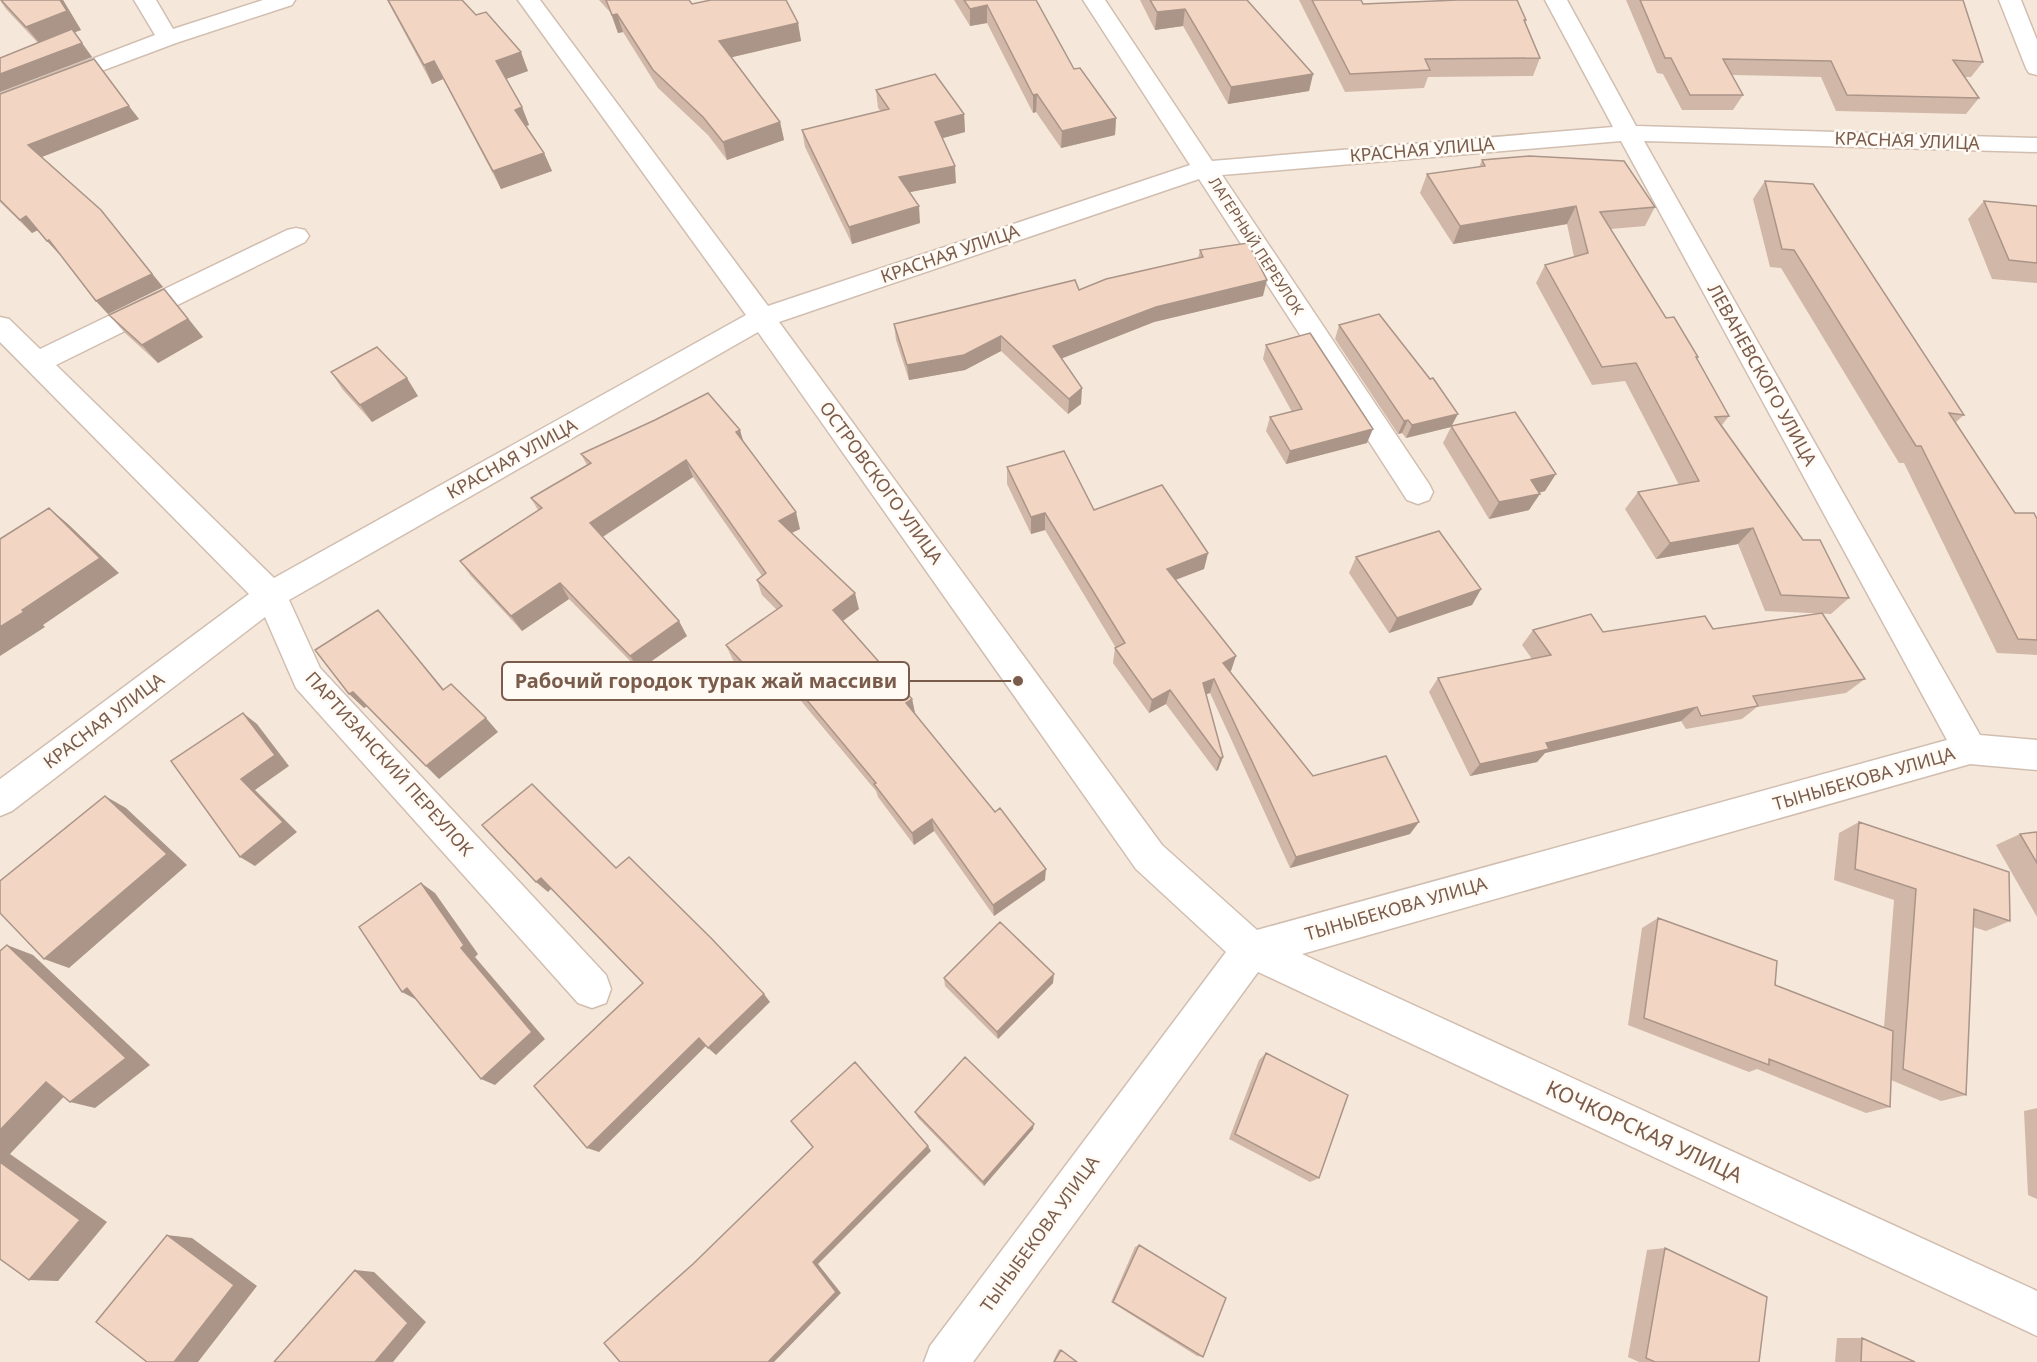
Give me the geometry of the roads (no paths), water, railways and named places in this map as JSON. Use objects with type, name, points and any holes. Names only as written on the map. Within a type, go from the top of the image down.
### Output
[{"type":"street","points":[[145,0],[168,38]]},
{"type":"street","points":[[0,102],[168,38],[284,0]]},
{"type":"street","name":"ОСТРОВСКОГО УЛИЦА","points":[[528,0],[762,318],[1149,857],[1251,950]]},
{"type":"street","name":"ЛАГЕРНЫЙ ПЕРЕУЛОК","points":[[1094,0],[1418,492]]},
{"type":"street","name":"ЛЕВАНЕВСКОГО УЛИЦА","points":[[1556,0],[1970,749]]},
{"type":"street","points":[[2010,0],[2037,68]]},
{"type":"street","name":"КРАСНАЯ УЛИЦА","points":[[0,800],[271,595],[762,318],[1204,169],[1628,133],[2037,145]]},
{"type":"street","points":[[37,362],[296,236]]},
{"type":"street","name":"ПАРТИЗАНСКИЙ ПЕРЕУЛОК","points":[[0,326],[271,595],[308,678],[592,989]]},
{"type":"street","name":"ТЫНЫБЕКОВА УЛИЦА","points":[[946,1362],[1251,950],[1970,749],[2037,755]]},
{"type":"street","name":"КОЧКОРСКАЯ УЛИЦА","points":[[1251,950],[2037,1314]]},
{"type":"place","name":"Рабочий городок турак жай массиви","points":[[1018,681]]}]
